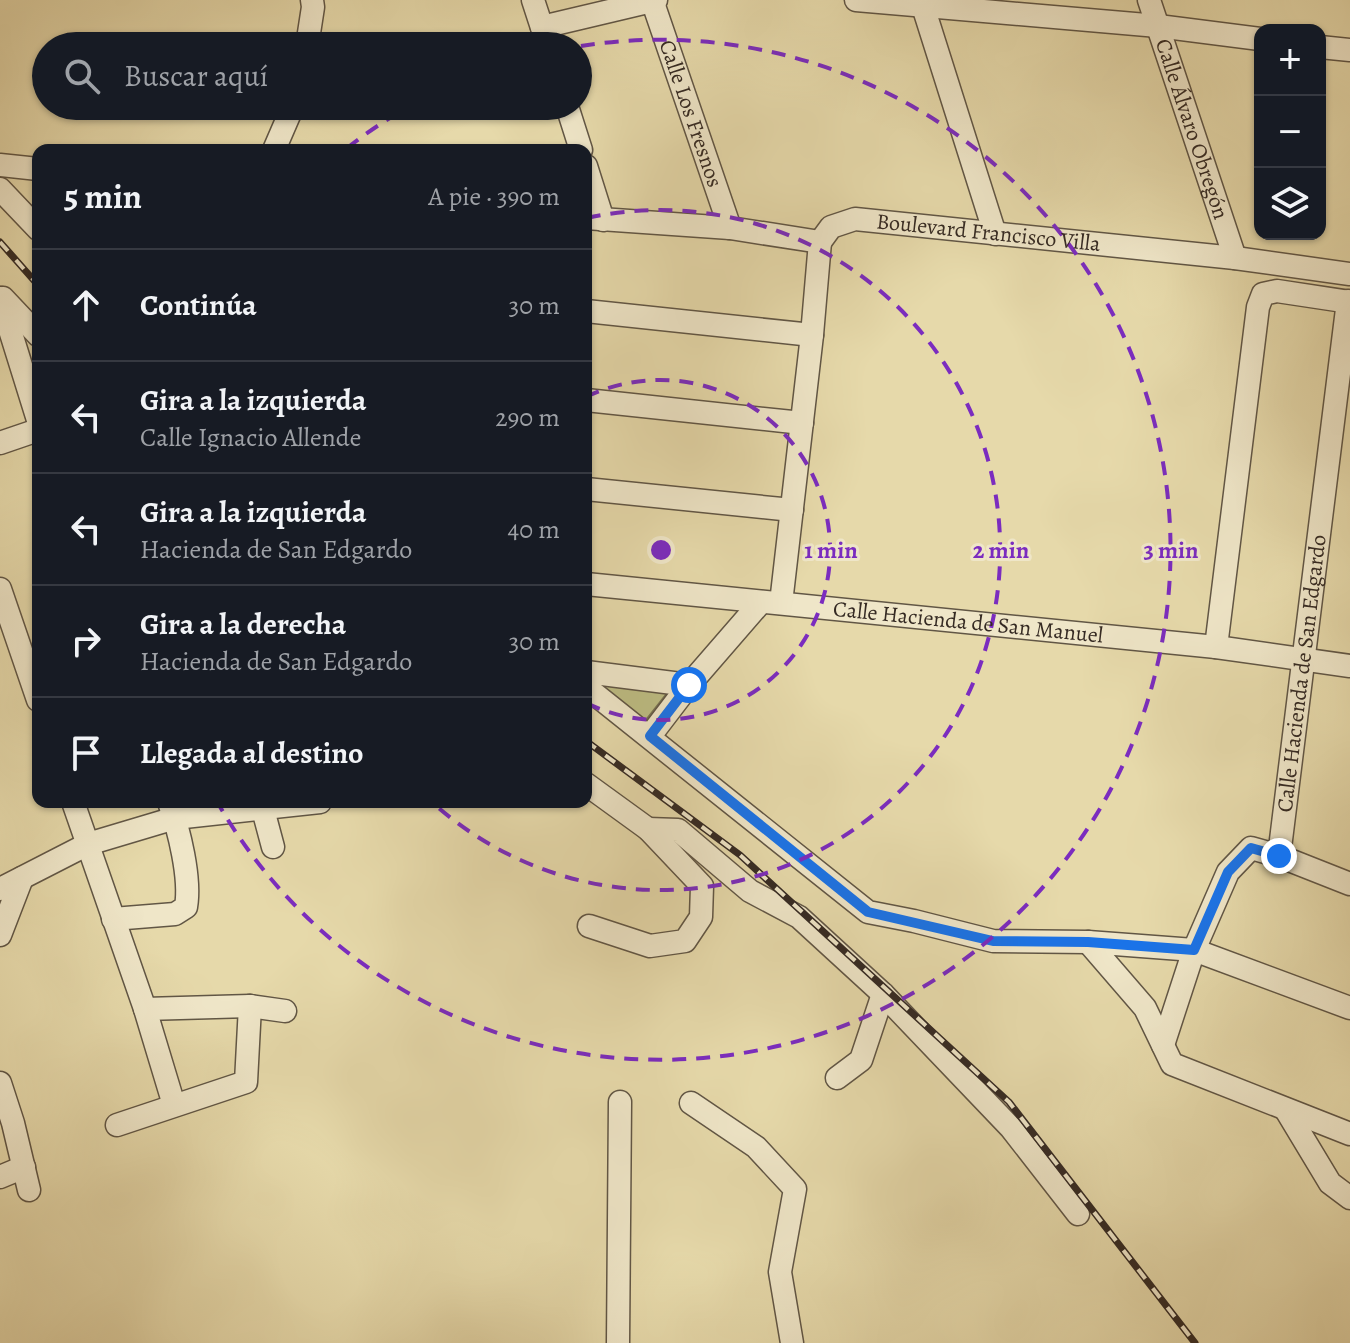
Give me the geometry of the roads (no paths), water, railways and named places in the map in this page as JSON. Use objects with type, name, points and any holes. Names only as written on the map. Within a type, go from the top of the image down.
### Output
[{"type":"street","points":[[309,32],[312,0]]},
{"type":"street","points":[[533,0],[543,32]]},
{"type":"street","points":[[560,32],[654,0]]},
{"type":"street","name":"Calle Los Fresnos","points":[[654,0],[730,228]]},
{"type":"street","points":[[856,0],[922,2],[1254,38]]},
{"type":"street","name":"Calle Álvaro Obregón","points":[[1149,0],[1235,258]]},
{"type":"street","points":[[922,2],[995,234]]},
{"type":"street","points":[[1326,48],[1350,50]]},
{"type":"street","points":[[277,144],[287,120]]},
{"type":"street","points":[[571,120],[579,144]]},
{"type":"street","points":[[0,165],[32,168]]},
{"type":"street","points":[[0,189],[32,223]]},
{"type":"street","points":[[595,219],[730,228],[820,242],[792,510],[771,602],[689,685],[650,736]]},
{"type":"street","name":"Boulevard Francisco Villa","points":[[820,242],[831,227],[855,219],[1235,258],[1350,274]]},
{"type":"street","points":[[1216,647],[1258,307],[1263,294],[1277,291],[1349,302]]},
{"type":"street","points":[[0,296],[32,329]]},
{"type":"street","points":[[0,296],[32,400]]},
{"type":"street","name":"Calle Hacienda de San Edgardo","points":[[1279,856],[1349,302]]},
{"type":"street","points":[[592,312],[812,335]]},
{"type":"street","points":[[592,401],[802,423]]},
{"type":"street","points":[[0,443],[32,432]]},
{"type":"street","points":[[592,490],[792,510]]},
{"type":"street","name":"Calle Hacienda de San Manuel","points":[[592,585],[1216,647],[1350,666]]},
{"type":"street","points":[[0,589],[32,682]]},
{"type":"street","points":[[592,673],[689,685]]},
{"type":"street","points":[[592,692],[868,912],[993,941],[1088,942],[1194,950],[1350,1008]]},
{"type":"street","points":[[589,926],[650,946],[685,941],[701,917],[702,886],[648,829],[592,791]]},
{"type":"street","points":[[75,808],[145,1009],[174,1105]]},
{"type":"street","points":[[0,889],[88,844],[172,810],[202,808]]},
{"type":"street","points":[[263,808],[273,847]]},
{"type":"street","points":[[113,919],[175,914],[186,907],[189,890],[172,810]]},
{"type":"street","points":[[648,829],[678,830],[750,891],[799,917],[883,994],[1011,1128],[1078,1214]]},
{"type":"street","points":[[1163,1045],[1194,950],[1228,872],[1251,848],[1350,884]]},
{"type":"street","points":[[0,935],[22,878]]},
{"type":"street","points":[[1088,942],[1145,1008],[1172,1064],[1350,1134]]},
{"type":"street","points":[[837,1078],[861,1060],[883,994]]},
{"type":"street","points":[[145,1009],[250,1006],[285,1011]]},
{"type":"street","points":[[117,1125],[246,1082],[250,1006]]},
{"type":"street","points":[[0,1083],[6,1123],[24,1167],[29,1190]]},
{"type":"street","points":[[618,1343],[620,1102]]},
{"type":"street","points":[[691,1103],[756,1147],[795,1189],[780,1272],[792,1343]]},
{"type":"street","points":[[1286,1110],[1330,1183],[1350,1198]]},
{"type":"street","points":[[0,1177],[24,1167]]},
{"type":"railway","points":[[0,242],[32,278]]},
{"type":"railway","points":[[592,745],[740,855],[1009,1102],[1195,1343]]}]
